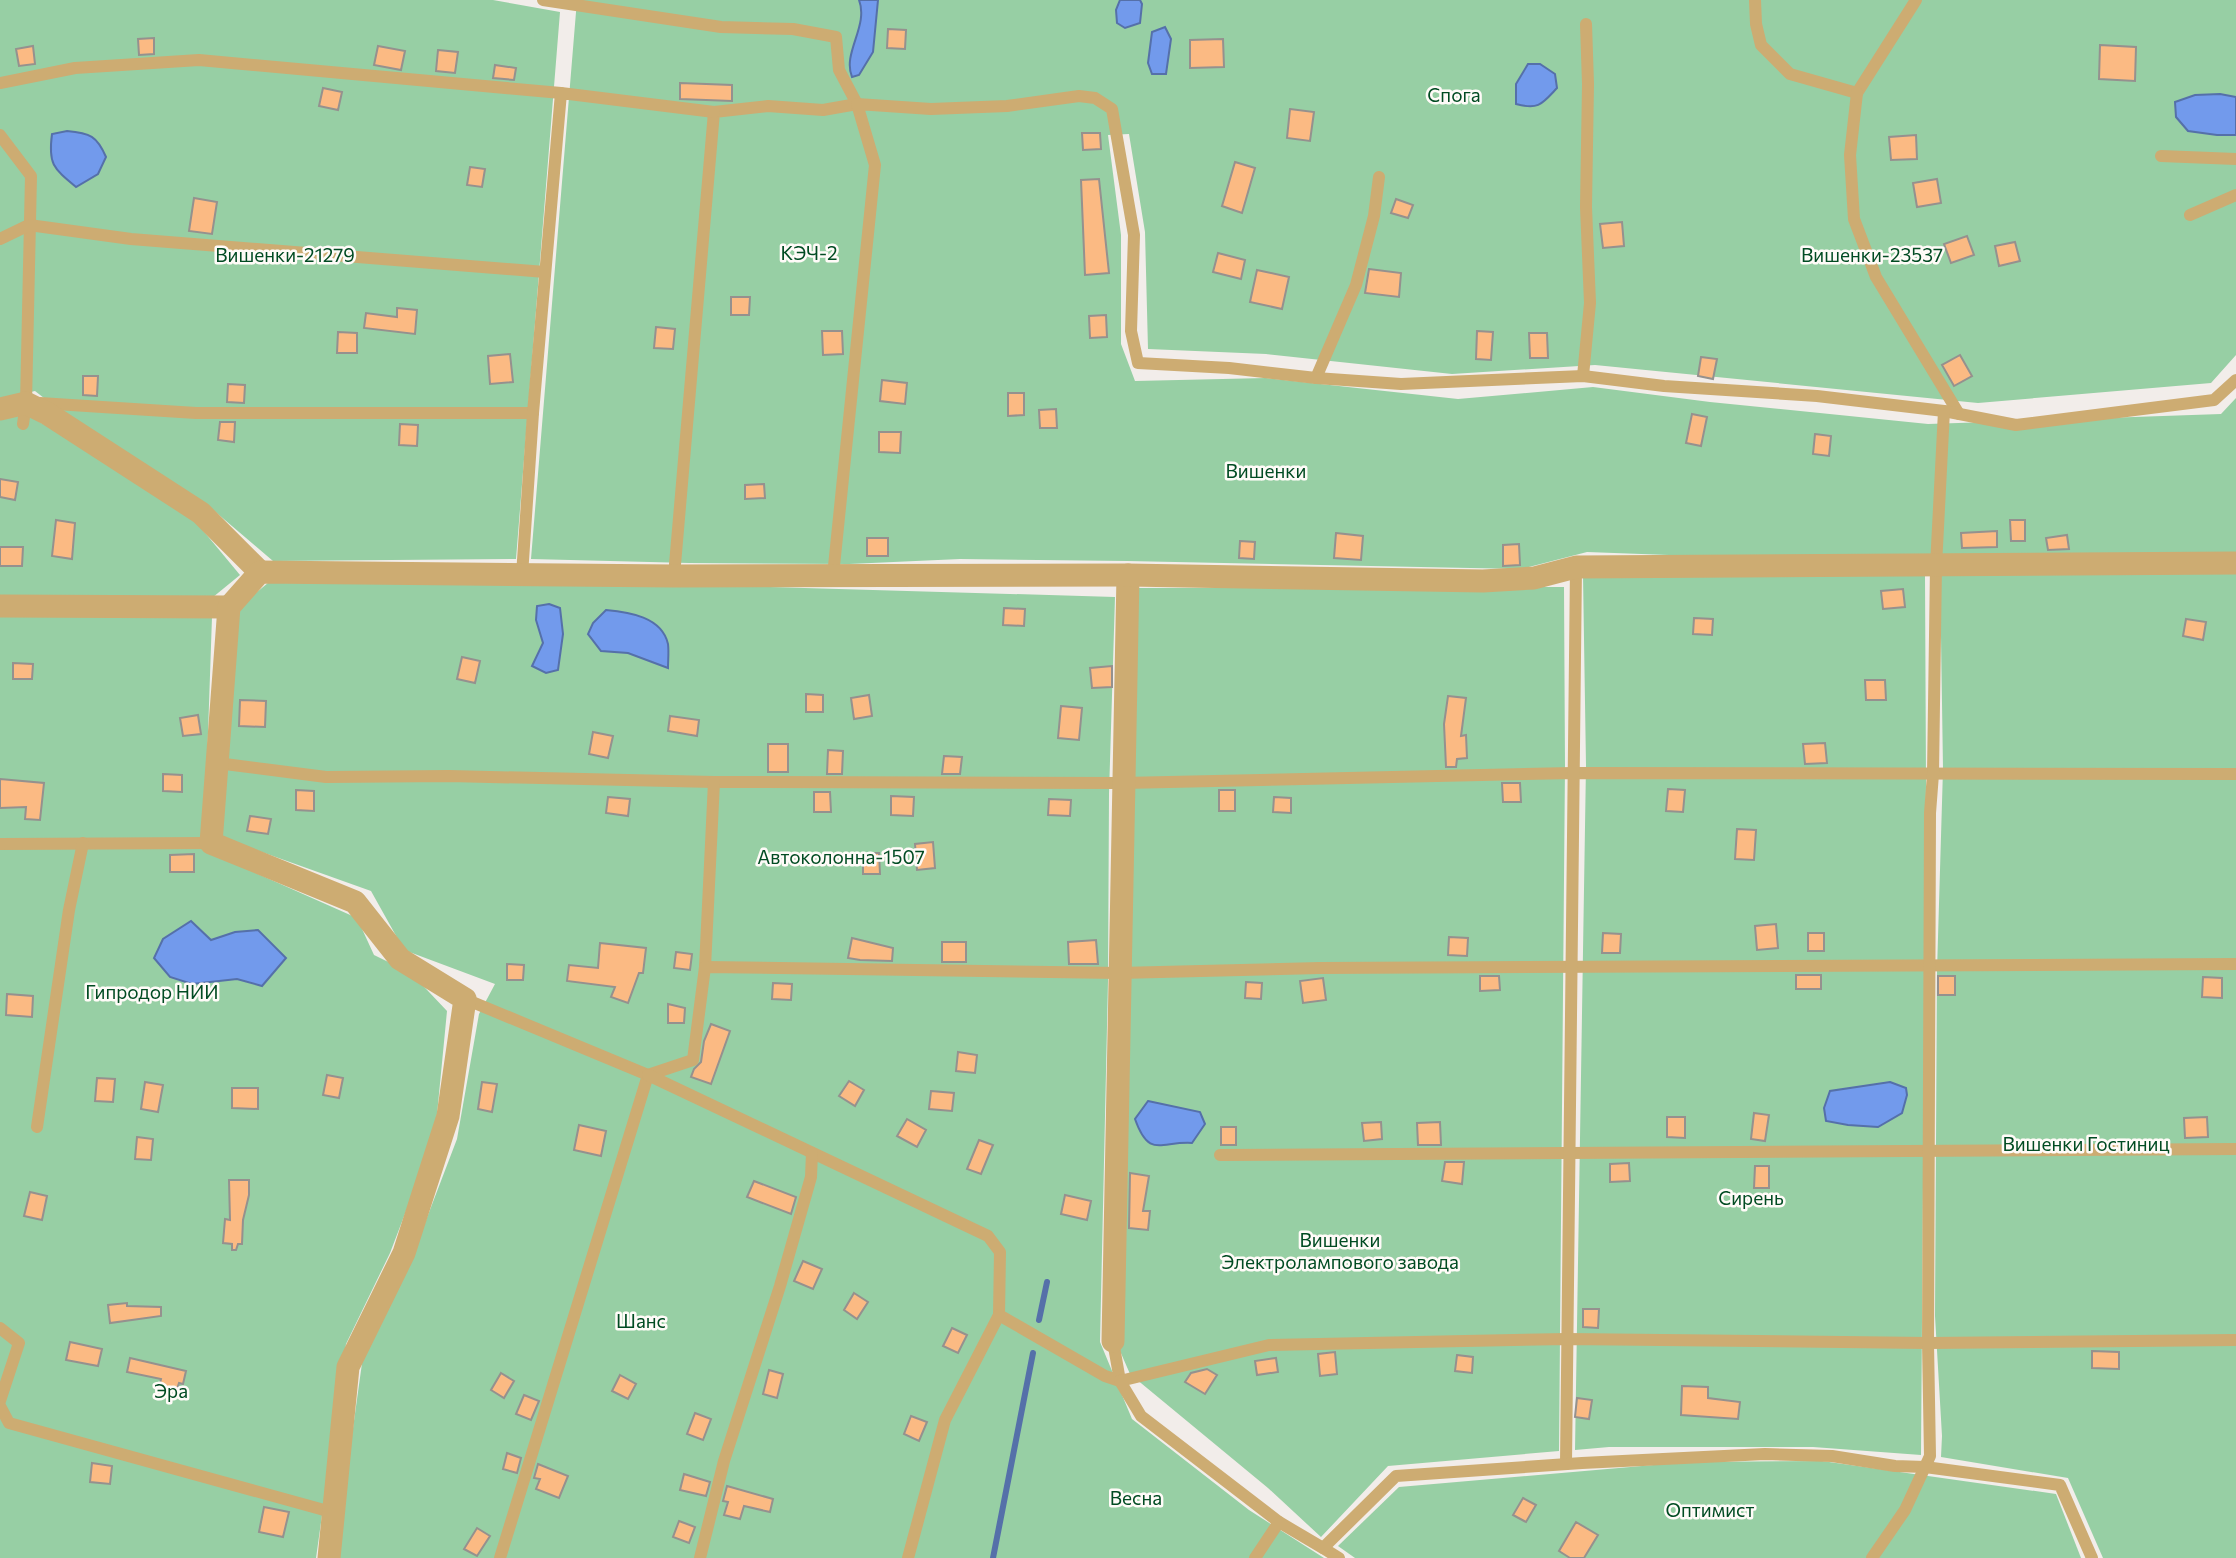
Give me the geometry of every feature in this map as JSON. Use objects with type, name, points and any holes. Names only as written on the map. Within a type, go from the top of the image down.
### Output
[{"type":"street","points":[[0,409],[48,414],[201,513],[260,572],[674,576],[1128,575],[1483,581],[1534,578],[1576,567],[2236,563]]},
{"type":"street","points":[[260,572],[229,607],[211,843],[355,902],[400,959],[465,999],[448,1116],[404,1253],[348,1367],[329,1558]]},
{"type":"street","points":[[1113,1341],[1128,575]]},
{"type":"street","points":[[0,606],[229,607]]},
{"type":"lane","points":[[543,0],[721,27],[793,29],[836,37],[839,70],[857,104],[875,165],[833,576]]},
{"type":"lane","points":[[1755,0],[1760,45],[1790,74],[1857,93]]},
{"type":"lane","points":[[1916,0],[1857,93],[1850,155],[1854,219],[1876,277],[1959,414]]},
{"type":"lane","points":[[1583,376],[1590,303],[1586,207],[1586,24]]},
{"type":"lane","points":[[0,83],[75,68],[199,60],[561,93],[714,112],[768,106],[823,110],[857,104],[931,109],[1007,106],[1079,96],[1095,98],[1112,109],[1134,235],[1131,331],[1138,363],[1229,368],[1401,384],[1583,376],[1664,386],[1817,396],[1944,411],[2016,425],[2214,400],[2236,380]]},
{"type":"lane","points":[[522,575],[533,413],[561,93]]},
{"type":"lane","points":[[674,576],[714,112]]},
{"type":"lane","points":[[0,135],[31,176],[24,413],[533,413]]},
{"type":"lane","points":[[2161,156],[2236,159]]},
{"type":"lane","points":[[1315,378],[1356,285],[1374,216],[1379,177]]},
{"type":"lane","points":[[2190,215],[2236,195]]},
{"type":"lane","points":[[0,239],[29,225],[131,239],[545,272]]},
{"type":"lane","points":[[1872,1558],[1905,1510],[1930,1456],[1930,814],[1936,566],[1944,411]]},
{"type":"lane","points":[[1566,1464],[1576,567]]},
{"type":"lane","points":[[217,763],[326,777],[449,776],[714,782],[1123,783],[1573,773],[2236,774]]},
{"type":"lane","points":[[648,1075],[693,1060],[705,968],[714,782]]},
{"type":"lane","points":[[37,1127],[69,910],[83,843]]},
{"type":"lane","points":[[0,844],[211,843]]},
{"type":"lane","points":[[705,968],[1119,973],[1320,968],[2236,964]]},
{"type":"lane","points":[[465,999],[648,1075],[988,1236],[1000,1252],[999,1315],[945,1420],[908,1558]]},
{"type":"lane","points":[[500,1558],[648,1075]]},
{"type":"lane","points":[[1220,1155],[2236,1149]]},
{"type":"lane","points":[[700,1558],[724,1461],[780,1286],[811,1177],[812,1153]]},
{"type":"lane","points":[[999,1315],[1105,1376],[1120,1381],[1269,1345],[1567,1339],[1928,1343],[2236,1340]]},
{"type":"lane","points":[[0,1328],[19,1343],[0,1401]]},
{"type":"lane","points":[[1113,1341],[1120,1381],[1141,1416],[1279,1522],[1339,1558]]},
{"type":"lane","points":[[0,1406],[9,1423],[335,1513]]},
{"type":"lane","points":[[1324,1548],[1396,1476],[1765,1454],[1832,1455],[1895,1466],[1926,1467],[2060,1485],[2092,1558]]},
{"type":"lane","points":[[1255,1558],[1279,1522]]},
{"type":"green space","name":"Вишенки-21279","points":[[0,0],[493,0],[560,12],[516,559],[273,561],[205,503],[99,441],[35,391],[0,399]]},
{"type":"green space","points":[[577,0],[2236,0],[2236,355],[2211,383],[1978,403],[1595,365],[1452,374],[1266,354],[1148,349],[1145,232],[1129,134],[1108,135],[1121,235],[1121,344],[1135,381],[1266,378],[1458,399],[1593,387],[1928,424],[2221,414],[2236,398],[2236,553],[1723,557],[1587,552],[1521,569],[960,559],[849,564],[531,559]]},
{"type":"green space","points":[[20,411],[107,460],[191,516],[240,575],[207,602],[0,597],[0,416]]},
{"type":"green space","name":"Вишенки Гостиниц","points":[[2236,570],[2236,1558],[2103,1558],[2068,1478],[1941,1457],[1935,1316],[1937,971],[1943,769],[1940,571]]},
{"type":"green space","name":"Сирень","points":[[1583,575],[1925,576],[1921,1455],[1813,1447],[1609,1447],[1575,1450],[1586,765]]},
{"type":"green space","points":[[274,578],[737,586],[1115,597],[1100,1342],[1132,1419],[1249,1510],[1324,1558],[335,1558],[363,1356],[407,1270],[457,1139],[479,1014],[495,984],[404,950],[371,891],[220,837],[239,607]]},
{"type":"green space","name":"Вишенки Электролампового завода","points":[[1564,587],[1559,1451],[1388,1466],[1321,1537],[1268,1488],[1130,1374],[1117,1344],[1134,588]]},
{"type":"green space","points":[[0,617],[212,617],[204,850],[357,918],[374,955],[411,973],[447,1011],[435,1135],[390,1253],[346,1344],[316,1558],[0,1558]]},
{"type":"green space","name":"Оптимист","points":[[1822,1461],[2056,1494],[2081,1558],[1355,1558],[1338,1546],[1399,1487],[1688,1462]]},
{"type":"water","points":[[859,0],[878,0],[873,52],[859,75],[852,77],[850,58],[861,20]]},
{"type":"water","points":[[1120,0],[1140,0],[1140,23],[1125,28],[1117,23],[1116,10]]},
{"type":"water","points":[[1165,27],[1171,39],[1166,74],[1152,74],[1148,63],[1152,32]]},
{"type":"water","points":[[1528,64],[1540,64],[1555,74],[1557,88],[1535,106],[1516,104],[1516,84]]},
{"type":"water","points":[[2220,94],[2236,97],[2236,135],[2188,131],[2176,117],[2175,102],[2195,95]]},
{"type":"water","points":[[67,131],[92,137],[106,157],[98,174],[76,187],[57,170],[52,159],[52,134]]},
{"type":"water","points":[[549,604],[560,608],[563,634],[558,670],[546,673],[532,666],[543,643],[536,620],[537,606]]},
{"type":"water","points":[[606,610],[643,618],[659,628],[668,644],[668,668],[628,653],[601,651],[588,634],[593,623]]},
{"type":"water","points":[[191,921],[211,940],[235,932],[258,930],[286,958],[262,986],[237,979],[192,984],[170,977],[154,958],[163,939]]},
{"type":"water","points":[[1890,1082],[1906,1088],[1902,1113],[1878,1127],[1826,1121],[1824,1108],[1830,1091]]},
{"type":"water","points":[[1148,1101],[1200,1112],[1205,1124],[1192,1143],[1151,1144],[1145,1139],[1135,1119]]},
{"type":"building","points":[[888,29],[906,30],[905,49],[887,48]]},
{"type":"building","points":[[154,38],[154,54],[139,55],[138,39]]},
{"type":"building","points":[[1223,39],[1224,67],[1190,68],[1190,40]]},
{"type":"building","points":[[2100,45],[2136,47],[2135,81],[2099,79]]},
{"type":"building","points":[[33,46],[35,64],[19,66],[16,49]]},
{"type":"building","points":[[378,46],[405,51],[401,70],[374,65]]},
{"type":"building","points":[[438,50],[458,52],[455,73],[436,71]]},
{"type":"building","points":[[495,65],[516,68],[514,80],[493,78]]},
{"type":"building","points":[[680,83],[732,85],[732,101],[680,99]]},
{"type":"building","points":[[323,88],[342,92],[338,110],[319,106]]},
{"type":"building","points":[[1290,109],[1314,112],[1310,141],[1287,138]]},
{"type":"building","points":[[1082,133],[1100,133],[1101,149],[1083,150]]},
{"type":"building","points":[[1916,135],[1917,159],[1891,160],[1889,137]]},
{"type":"building","points":[[1235,162],[1255,168],[1242,213],[1222,206]]},
{"type":"building","points":[[470,167],[485,169],[482,187],[467,185]]},
{"type":"building","points":[[1099,179],[1109,273],[1085,275],[1081,180]]},
{"type":"building","points":[[1937,179],[1941,203],[1917,207],[1913,183]]},
{"type":"building","points":[[194,198],[217,202],[212,234],[189,231]]},
{"type":"building","points":[[1396,199],[1413,205],[1408,218],[1391,213]]},
{"type":"building","points":[[1622,222],[1624,246],[1603,248],[1600,224]]},
{"type":"building","points":[[1967,236],[1974,255],[1951,263],[1944,244]]},
{"type":"building","points":[[2015,242],[2020,261],[1999,266],[1995,246]]},
{"type":"building","points":[[1218,253],[1245,260],[1241,279],[1213,272]]},
{"type":"building","points":[[1369,269],[1401,273],[1399,297],[1365,293]]},
{"type":"building","points":[[1257,270],[1289,277],[1282,309],[1250,302]]},
{"type":"building","points":[[731,297],[750,297],[749,315],[731,315]]},
{"type":"building","points":[[397,308],[417,310],[415,334],[364,328],[366,313],[397,317]]},
{"type":"building","points":[[1106,315],[1107,337],[1090,338],[1089,316]]},
{"type":"building","points":[[656,327],[675,329],[673,349],[654,348]]},
{"type":"building","points":[[822,331],[842,331],[843,354],[823,355]]},
{"type":"building","points":[[1477,331],[1493,332],[1491,360],[1476,359]]},
{"type":"building","points":[[338,332],[357,333],[357,353],[337,353]]},
{"type":"building","points":[[1529,333],[1547,333],[1548,358],[1530,358]]},
{"type":"building","points":[[510,354],[513,382],[490,384],[488,356]]},
{"type":"building","points":[[1960,355],[1972,376],[1954,386],[1942,365]]},
{"type":"building","points":[[1701,357],[1717,359],[1713,379],[1698,376]]},
{"type":"building","points":[[83,376],[98,376],[97,396],[83,395]]},
{"type":"building","points":[[882,380],[907,383],[905,404],[880,401]]},
{"type":"building","points":[[228,384],[245,385],[244,403],[227,402]]},
{"type":"building","points":[[1008,393],[1024,393],[1024,415],[1008,416]]},
{"type":"building","points":[[1056,409],[1057,428],[1040,428],[1039,410]]},
{"type":"building","points":[[1692,414],[1707,417],[1701,446],[1686,443]]},
{"type":"building","points":[[220,422],[235,422],[234,442],[218,440]]},
{"type":"building","points":[[400,424],[418,425],[417,446],[399,445]]},
{"type":"building","points":[[879,432],[901,432],[900,453],[879,452]]},
{"type":"building","points":[[1815,434],[1831,436],[1829,456],[1813,454]]},
{"type":"building","points":[[0,479],[18,482],[15,500],[0,497]]},
{"type":"building","points":[[764,484],[765,498],[745,499],[745,485]]},
{"type":"building","points":[[56,520],[75,523],[72,559],[52,556]]},
{"type":"building","points":[[2010,520],[2025,520],[2025,541],[2011,541]]},
{"type":"building","points":[[1997,531],[1997,547],[1962,548],[1961,533]]},
{"type":"building","points":[[1336,533],[1363,536],[1361,560],[1334,558]]},
{"type":"building","points":[[2067,535],[2069,549],[2048,550],[2046,538]]},
{"type":"building","points":[[867,538],[888,538],[888,556],[867,556]]},
{"type":"building","points":[[1240,541],[1255,542],[1254,559],[1239,558]]},
{"type":"building","points":[[1519,544],[1520,565],[1503,566],[1503,545]]},
{"type":"building","points":[[0,547],[23,547],[22,566],[0,566]]},
{"type":"building","points":[[1903,589],[1905,607],[1883,609],[1881,591]]},
{"type":"building","points":[[1004,608],[1025,609],[1024,626],[1003,625]]},
{"type":"building","points":[[1694,618],[1713,619],[1712,635],[1693,634]]},
{"type":"building","points":[[2186,619],[2206,622],[2203,640],[2183,636]]},
{"type":"building","points":[[462,657],[480,661],[475,683],[457,679]]},
{"type":"building","points":[[13,663],[33,664],[32,679],[13,679]]},
{"type":"building","points":[[1112,666],[1112,687],[1092,688],[1090,668]]},
{"type":"building","points":[[1865,680],[1885,680],[1886,700],[1866,700]]},
{"type":"building","points":[[806,694],[823,695],[823,712],[806,712]]},
{"type":"building","points":[[869,695],[872,716],[854,719],[851,698]]},
{"type":"building","points":[[1448,696],[1466,698],[1461,736],[1466,735],[1467,758],[1457,759],[1456,767],[1446,767],[1444,724]]},
{"type":"building","points":[[240,700],[266,701],[265,727],[239,726]]},
{"type":"building","points":[[1061,706],[1082,708],[1079,740],[1058,738]]},
{"type":"building","points":[[198,715],[201,734],[183,736],[180,718]]},
{"type":"building","points":[[670,716],[699,720],[697,736],[668,731]]},
{"type":"building","points":[[593,732],[613,736],[608,758],[589,754]]},
{"type":"building","points":[[1825,743],[1827,763],[1805,764],[1803,744]]},
{"type":"building","points":[[768,744],[788,744],[788,772],[768,772]]},
{"type":"building","points":[[828,750],[843,751],[842,774],[827,774]]},
{"type":"building","points":[[944,756],[962,757],[960,774],[942,774]]},
{"type":"building","points":[[163,774],[182,775],[182,792],[163,791]]},
{"type":"building","points":[[0,779],[44,783],[40,820],[25,819],[26,807],[0,808]]},
{"type":"building","points":[[1502,783],[1520,783],[1521,802],[1503,802]]},
{"type":"building","points":[[1668,789],[1685,790],[1683,812],[1666,811]]},
{"type":"building","points":[[296,790],[314,791],[314,811],[296,810]]},
{"type":"building","points":[[1219,790],[1235,790],[1235,811],[1219,811]]},
{"type":"building","points":[[814,792],[830,792],[831,812],[814,812]]},
{"type":"building","points":[[891,796],[914,797],[913,816],[891,815]]},
{"type":"building","points":[[608,797],[630,799],[628,816],[606,813]]},
{"type":"building","points":[[1274,797],[1291,798],[1291,813],[1273,812]]},
{"type":"building","points":[[1049,799],[1071,800],[1070,816],[1048,815]]},
{"type":"building","points":[[250,816],[271,819],[268,834],[247,831]]},
{"type":"building","points":[[1737,829],[1756,830],[1754,860],[1735,859]]},
{"type":"building","points":[[933,842],[935,868],[917,870],[915,844]]},
{"type":"building","points":[[863,853],[879,853],[880,874],[863,874]]},
{"type":"building","points":[[194,854],[194,872],[170,872],[170,855]]},
{"type":"building","points":[[1776,924],[1778,948],[1757,950],[1755,926]]},
{"type":"building","points":[[1603,933],[1621,934],[1620,953],[1602,953]]},
{"type":"building","points":[[1808,933],[1824,933],[1824,951],[1808,951]]},
{"type":"building","points":[[1449,937],[1468,938],[1467,956],[1448,955]]},
{"type":"building","points":[[852,938],[893,948],[892,961],[848,958]]},
{"type":"building","points":[[1096,940],[1098,964],[1069,964],[1068,942]]},
{"type":"building","points":[[942,942],[966,942],[966,962],[942,962]]},
{"type":"building","points":[[600,943],[646,948],[643,973],[639,973],[628,1003],[611,997],[615,987],[567,981],[569,965],[598,968]]},
{"type":"building","points":[[676,952],[692,954],[690,970],[674,968]]},
{"type":"building","points":[[507,964],[524,965],[523,980],[507,980]]},
{"type":"building","points":[[1796,975],[1821,975],[1821,989],[1796,989]]},
{"type":"building","points":[[1480,976],[1499,976],[1500,990],[1480,991]]},
{"type":"building","points":[[1938,976],[1955,976],[1955,995],[1938,995]]},
{"type":"building","points":[[2203,977],[2222,978],[2222,998],[2202,997]]},
{"type":"building","points":[[1323,978],[1326,1000],[1303,1003],[1300,981]]},
{"type":"building","points":[[1246,982],[1262,983],[1261,999],[1245,998]]},
{"type":"building","points":[[773,983],[792,984],[791,1000],[772,999]]},
{"type":"building","points":[[7,994],[33,996],[32,1017],[6,1015]]},
{"type":"building","points":[[668,1004],[685,1008],[684,1023],[668,1023]]},
{"type":"building","points":[[711,1024],[730,1031],[711,1084],[691,1077],[701,1062],[704,1041]]},
{"type":"building","points":[[958,1052],[977,1055],[975,1073],[956,1071]]},
{"type":"building","points":[[327,1075],[343,1078],[339,1098],[323,1095]]},
{"type":"building","points":[[97,1078],[115,1079],[113,1102],[95,1101]]},
{"type":"building","points":[[849,1081],[864,1090],[855,1106],[839,1096]]},
{"type":"building","points":[[145,1082],[163,1085],[158,1112],[141,1109]]},
{"type":"building","points":[[482,1082],[497,1084],[492,1112],[478,1109]]},
{"type":"building","points":[[232,1088],[258,1088],[258,1109],[232,1108]]},
{"type":"building","points":[[931,1091],[954,1093],[952,1111],[929,1109]]},
{"type":"building","points":[[1754,1113],[1769,1115],[1765,1141],[1751,1139]]},
{"type":"building","points":[[1667,1117],[1685,1117],[1685,1138],[1667,1137]]},
{"type":"building","points":[[2207,1117],[2208,1137],[2185,1138],[2184,1118]]},
{"type":"building","points":[[907,1119],[926,1130],[917,1147],[897,1136]]},
{"type":"building","points":[[1381,1122],[1382,1139],[1364,1141],[1362,1123]]},
{"type":"building","points":[[1440,1122],[1441,1145],[1418,1145],[1417,1123]]},
{"type":"building","points":[[579,1125],[606,1131],[601,1156],[574,1150]]},
{"type":"building","points":[[1221,1127],[1236,1127],[1236,1145],[1221,1145]]},
{"type":"building","points":[[137,1137],[153,1139],[151,1160],[135,1159]]},
{"type":"building","points":[[979,1140],[993,1145],[981,1174],[967,1169]]},
{"type":"building","points":[[1445,1162],[1464,1162],[1462,1184],[1442,1181]]},
{"type":"building","points":[[1629,1163],[1630,1181],[1610,1182],[1610,1164]]},
{"type":"building","points":[[1755,1166],[1769,1166],[1769,1188],[1754,1188]]},
{"type":"building","points":[[1130,1173],[1149,1176],[1143,1211],[1150,1211],[1148,1230],[1129,1228]]},
{"type":"building","points":[[229,1180],[249,1180],[242,1244],[238,1244],[236,1250],[232,1250],[232,1244],[223,1243],[225,1219],[230,1220]]},
{"type":"building","points":[[754,1181],[796,1197],[791,1214],[747,1197]]},
{"type":"building","points":[[30,1192],[47,1196],[42,1220],[24,1216]]},
{"type":"building","points":[[1065,1195],[1091,1201],[1087,1220],[1061,1214]]},
{"type":"building","points":[[803,1261],[822,1269],[813,1289],[794,1281]]},
{"type":"building","points":[[854,1293],[868,1302],[857,1319],[844,1310]]},
{"type":"building","points":[[127,1303],[127,1306],[161,1307],[161,1316],[110,1323],[108,1305]]},
{"type":"building","points":[[1583,1309],[1599,1309],[1598,1328],[1583,1327]]},
{"type":"building","points":[[952,1328],[967,1335],[958,1353],[943,1346]]},
{"type":"building","points":[[70,1342],[102,1349],[98,1366],[66,1360]]},
{"type":"building","points":[[2092,1351],[2119,1352],[2119,1369],[2092,1368]]},
{"type":"building","points":[[1335,1352],[1337,1374],[1320,1376],[1318,1354]]},
{"type":"building","points":[[1457,1355],[1473,1357],[1472,1373],[1455,1371]]},
{"type":"building","points":[[130,1358],[186,1371],[183,1384],[179,1383],[176,1392],[159,1388],[161,1379],[127,1372]]},
{"type":"building","points":[[1276,1358],[1278,1372],[1257,1375],[1255,1361]]},
{"type":"building","points":[[1207,1369],[1217,1375],[1205,1394],[1185,1382],[1191,1373]]},
{"type":"building","points":[[769,1370],[783,1374],[777,1398],[763,1394]]},
{"type":"building","points":[[501,1373],[514,1381],[504,1398],[491,1390]]},
{"type":"building","points":[[620,1375],[636,1384],[628,1399],[612,1391]]},
{"type":"building","points":[[1682,1386],[1708,1387],[1708,1398],[1740,1402],[1738,1419],[1681,1415]]},
{"type":"building","points":[[524,1395],[539,1401],[531,1420],[516,1414]]},
{"type":"building","points":[[1577,1398],[1592,1400],[1589,1419],[1575,1417]]},
{"type":"building","points":[[695,1413],[711,1419],[703,1440],[687,1434]]},
{"type":"building","points":[[911,1416],[927,1422],[919,1441],[904,1434]]},
{"type":"building","points":[[507,1453],[521,1458],[517,1473],[503,1469]]},
{"type":"building","points":[[92,1463],[112,1466],[110,1484],[90,1482]]},
{"type":"building","points":[[538,1464],[568,1476],[559,1498],[536,1489],[540,1479],[534,1478]]},
{"type":"building","points":[[684,1474],[710,1482],[706,1496],[680,1490]]},
{"type":"building","points":[[727,1486],[773,1499],[770,1512],[744,1506],[740,1519],[724,1515],[728,1502],[723,1501]]},
{"type":"building","points":[[1523,1498],[1536,1505],[1526,1522],[1513,1515]]},
{"type":"building","points":[[264,1507],[289,1512],[283,1537],[259,1532]]},
{"type":"building","points":[[679,1521],[695,1527],[689,1543],[673,1537]]},
{"type":"building","points":[[1576,1522],[1598,1535],[1584,1558],[1570,1558],[1559,1551]]},
{"type":"building","points":[[477,1528],[490,1536],[477,1556],[464,1549]]},
{"type":"waterway","points":[[1039,1320],[1047,1282]]},
{"type":"waterway","points":[[993,1558],[1033,1353]]},
{"type":"park label","name":"Спога","points":[[1454,95]]},
{"type":"park label","name":"КЭЧ-2","points":[[809,253]]},
{"type":"park label","name":"Вишенки-23537","points":[[1872,255]]},
{"type":"park label","name":"Вишенки","points":[[1266,471]]},
{"type":"park label","name":"Автоколонна-1507","points":[[841,857]]},
{"type":"park label","name":"Гипродор НИИ","points":[[152,992]]},
{"type":"park label","name":"Шанс","points":[[641,1321]]},
{"type":"park label","name":"Эра","points":[[171,1391]]},
{"type":"park label","name":"Весна","points":[[1136,1498]]}]
